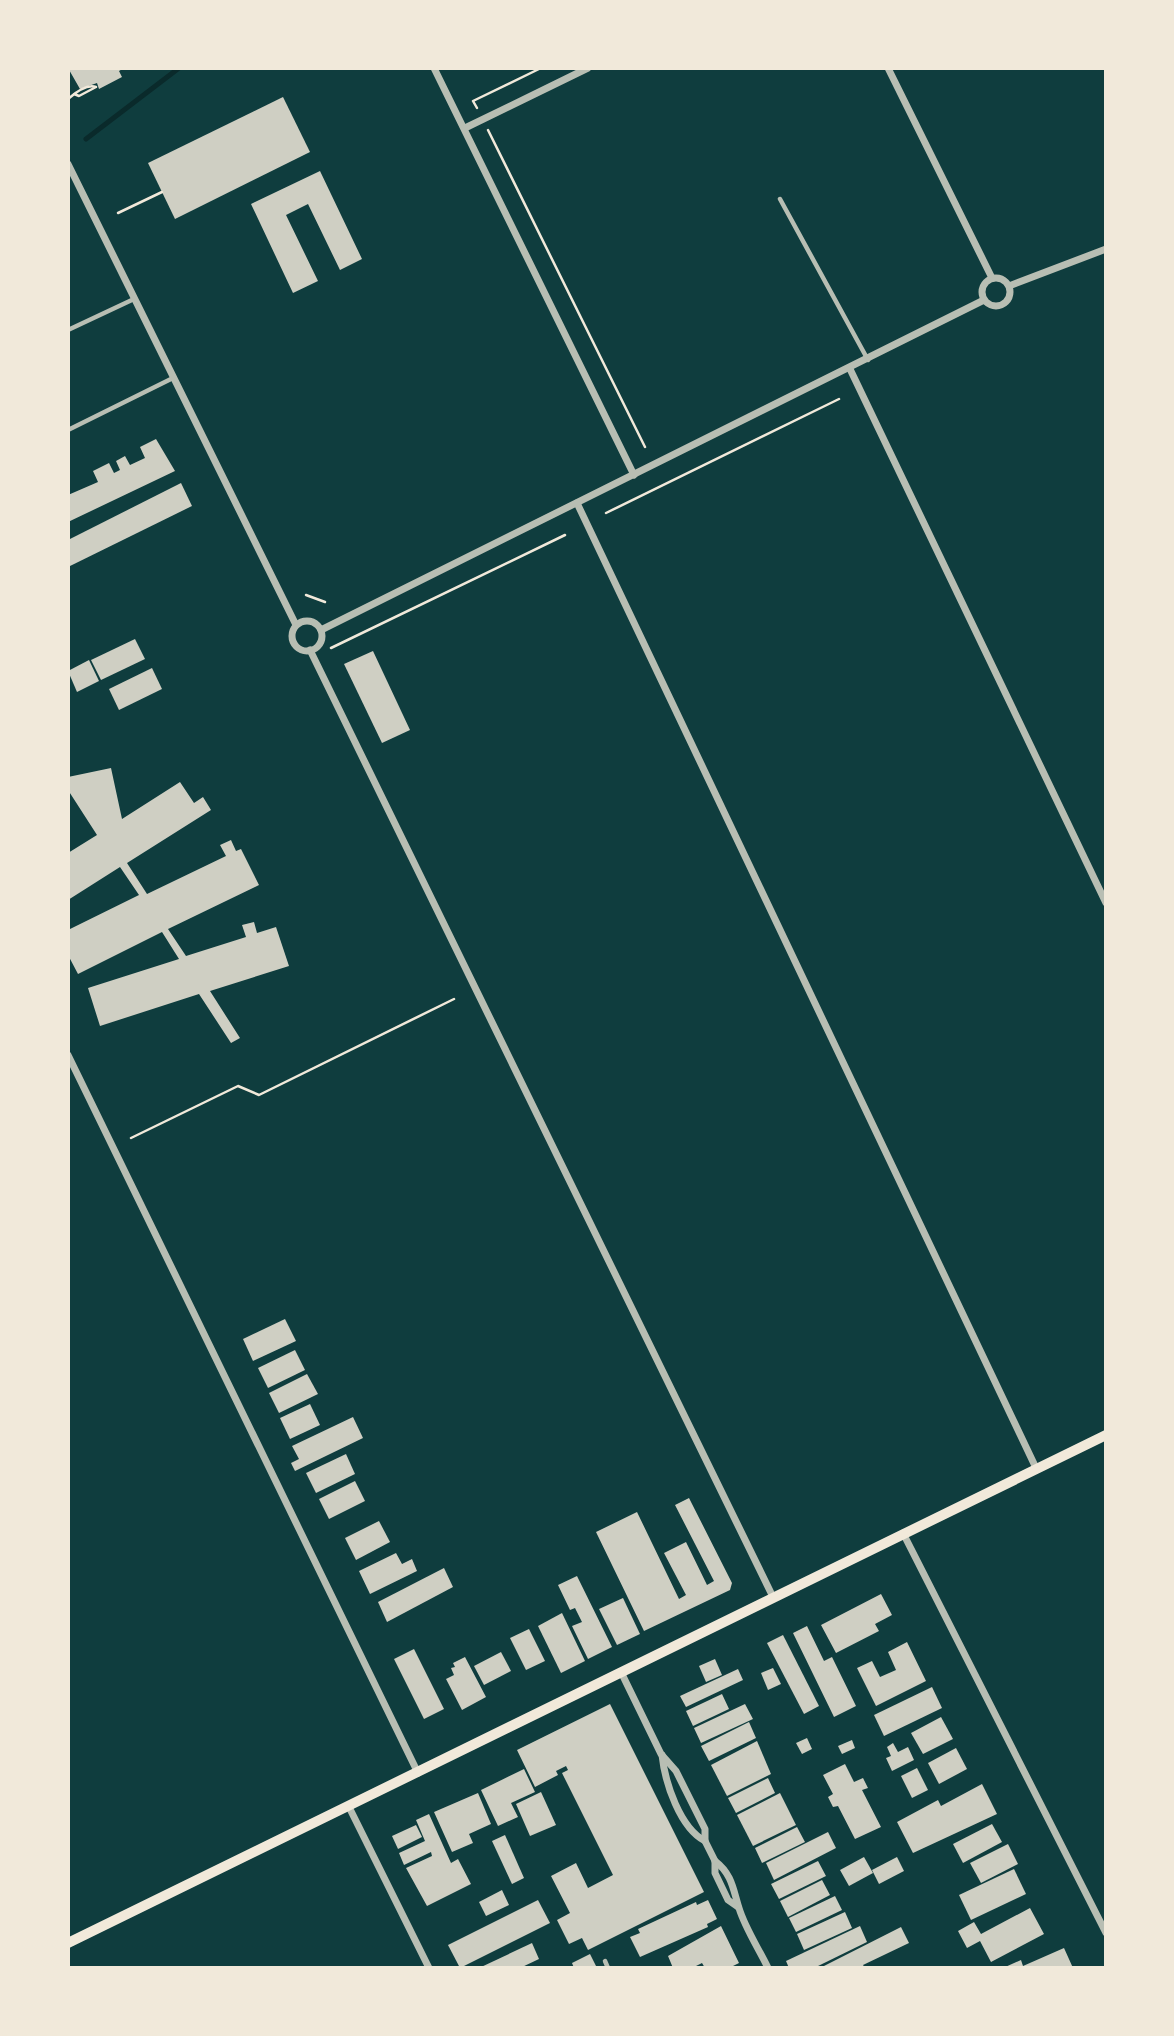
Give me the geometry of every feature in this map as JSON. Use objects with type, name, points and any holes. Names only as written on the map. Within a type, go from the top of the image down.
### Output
[{"type":"main road","points":[[68,1942],[349,1807],[1106,1434]]},
{"type":"street","points":[[434,68],[466,128],[634,475]]},
{"type":"street","points":[[466,128],[589,68]]},
{"type":"street","points":[[888,68],[992,278]]},
{"type":"street","points":[[68,164],[296,625]]},
{"type":"street","points":[[1009,286],[1106,249]]},
{"type":"street","points":[[992,278],[1003,280],[1009,286],[1009,298],[1003,304],[990,306],[984,300],[982,287],[992,278]]},
{"type":"street","points":[[321,630],[869,360],[984,300]]},
{"type":"street","points":[[850,369],[1106,903]]},
{"type":"street","points":[[577,503],[1036,1468]]},
{"type":"street","points":[[310,621],[321,630],[320,643],[310,650],[300,649],[293,642],[292,633],[296,625],[310,621]]},
{"type":"street","points":[[310,650],[773,1597]]},
{"type":"street","points":[[68,1055],[418,1773]]},
{"type":"street","points":[[904,1533],[1106,1933]]},
{"type":"street","points":[[621,1672],[662,1754],[676,1771],[705,1829],[705,1842],[715,1861],[715,1873],[728,1900],[738,1908],[768,1968]]},
{"type":"street","points":[[662,1754],[664,1777],[693,1835],[705,1842]]},
{"type":"street","points":[[349,1807],[429,1968]]},
{"type":"lane","points":[[780,199],[869,360]]},
{"type":"lane","points":[[68,330],[135,299]]},
{"type":"lane","points":[[68,430],[174,378]]},
{"type":"lane","points":[[606,1961],[608,1968]]},
{"type":"path","points":[[541,68],[473,102],[645,447]]},
{"type":"path","points":[[68,99],[74,94],[80,89],[83,91],[95,85],[96,87],[79,96],[74,94]]},
{"type":"path","points":[[118,213],[162,192]]},
{"type":"path","points":[[606,513],[839,399]]},
{"type":"path","points":[[331,648],[565,535]]},
{"type":"path","points":[[306,595],[325,602]]},
{"type":"path","points":[[131,1138],[238,1086],[259,1095],[454,999]]},
{"type":"building","points":[[68,68],[124,68],[119,71],[122,77],[99,89],[97,83],[80,89]]},
{"type":"building","points":[[283,97],[310,152],[175,219],[148,163]]},
{"type":"building","points":[[320,171],[362,259],[340,270],[308,204],[286,215],[318,281],[293,293],[251,204]]},
{"type":"building","points":[[156,439],[175,471],[68,522],[68,495],[98,482],[93,471],[109,463],[114,473],[120,470],[116,461],[125,456],[130,465],[145,458],[140,447]]},
{"type":"building","points":[[181,483],[192,506],[68,567],[68,540]]},
{"type":"building","points":[[135,639],[145,659],[101,680],[91,660]]},
{"type":"building","points":[[373,651],[410,730],[382,743],[344,664]]},
{"type":"building","points":[[89,660],[99,681],[77,692],[68,671]]},
{"type":"building","points":[[152,668],[162,689],[119,710],[109,689]]},
{"type":"building","points":[[111,768],[122,819],[180,782],[194,803],[203,797],[211,810],[127,863],[147,894],[226,856],[220,845],[231,840],[236,851],[241,849],[259,885],[168,929],[186,956],[246,937],[242,925],[254,922],[257,933],[276,927],[289,966],[210,991],[240,1038],[231,1043],[199,994],[100,1026],[88,988],[179,959],[162,932],[78,974],[68,955],[68,930],[139,895],[120,867],[68,900],[68,853],[97,835],[68,790],[68,777]]},
{"type":"building","points":[[285,1319],[296,1341],[253,1361],[243,1339]]},
{"type":"building","points":[[295,1350],[305,1370],[268,1388],[258,1368]]},
{"type":"building","points":[[307,1374],[318,1394],[279,1413],[269,1393]]},
{"type":"building","points":[[310,1404],[320,1425],[290,1439],[280,1418]]},
{"type":"building","points":[[353,1417],[363,1438],[295,1471],[291,1463],[299,1459],[292,1446]]},
{"type":"building","points":[[346,1454],[355,1474],[316,1493],[306,1473]]},
{"type":"building","points":[[355,1481],[365,1501],[329,1519],[319,1499]]},
{"type":"building","points":[[689,1498],[732,1583],[730,1590],[644,1631],[596,1532],[637,1512],[679,1599],[686,1595],[664,1553],[686,1542],[707,1585],[714,1581],[675,1505]]},
{"type":"building","points":[[379,1521],[390,1542],[356,1560],[345,1538]]},
{"type":"building","points":[[396,1553],[402,1564],[412,1559],[417,1571],[370,1594],[359,1571]]},
{"type":"building","points":[[444,1568],[453,1587],[387,1622],[378,1602]]},
{"type":"building","points":[[577,1576],[612,1647],[588,1659],[572,1626],[582,1622],[575,1608],[570,1610],[558,1585]]},
{"type":"building","points":[[881,1594],[892,1615],[875,1624],[879,1631],[836,1653],[821,1625]]},
{"type":"building","points":[[623,1598],[640,1634],[617,1645],[599,1609]]},
{"type":"building","points":[[562,1613],[585,1661],[561,1673],[538,1626]]},
{"type":"building","points":[[807,1626],[824,1661],[832,1657],[856,1706],[834,1717],[793,1633]]},
{"type":"building","points":[[529,1629],[545,1661],[526,1670],[510,1638]]},
{"type":"building","points":[[783,1635],[819,1706],[804,1714],[767,1643]]},
{"type":"building","points":[[907,1642],[926,1681],[876,1706],[857,1668],[872,1661],[880,1677],[896,1670],[888,1652]]},
{"type":"building","points":[[414,1649],[444,1709],[424,1719],[394,1659]]},
{"type":"building","points":[[501,1652],[511,1671],[484,1685],[474,1666]]},
{"type":"building","points":[[465,1657],[486,1697],[462,1710],[446,1679],[454,1675],[451,1668],[455,1667],[453,1663]]},
{"type":"building","points":[[715,1659],[722,1675],[706,1682],[699,1666]]},
{"type":"building","points":[[773,1668],[781,1684],[768,1690],[761,1673]]},
{"type":"building","points":[[738,1669],[743,1680],[686,1707],[680,1696]]},
{"type":"building","points":[[932,1687],[942,1708],[884,1736],[874,1715]]},
{"type":"building","points":[[722,1694],[729,1709],[693,1726],[686,1711]]},
{"type":"building","points":[[610,1704],[704,1892],[588,1950],[582,1938],[569,1944],[557,1920],[570,1913],[551,1876],[576,1863],[588,1888],[613,1875],[562,1773],[568,1770],[566,1766],[556,1771],[558,1775],[535,1787],[517,1750]]},
{"type":"building","points":[[745,1704],[753,1719],[701,1743],[694,1728]]},
{"type":"building","points":[[941,1717],[953,1739],[923,1754],[911,1733]]},
{"type":"building","points":[[749,1722],[756,1738],[709,1761],[701,1746]]},
{"type":"building","points":[[807,1738],[812,1749],[802,1754],[796,1743]]},
{"type":"building","points":[[852,1740],[855,1748],[842,1754],[838,1746]]},
{"type":"building","points":[[757,1741],[771,1774],[727,1796],[711,1765]]},
{"type":"building","points":[[893,1743],[898,1752],[908,1747],[914,1760],[892,1771],[886,1758],[891,1756],[887,1747]]},
{"type":"building","points":[[956,1748],[967,1769],[939,1784],[928,1763]]},
{"type":"building","points":[[845,1764],[854,1782],[863,1778],[868,1788],[862,1790],[881,1827],[855,1839],[838,1806],[833,1807],[828,1797],[833,1794],[823,1775]]},
{"type":"building","points":[[917,1768],[928,1790],[912,1798],[901,1776]]},
{"type":"building","points":[[524,1769],[535,1792],[511,1803],[518,1817],[498,1826],[481,1790]]},
{"type":"building","points":[[768,1778],[775,1793],[736,1813],[728,1798]]},
{"type":"building","points":[[982,1784],[997,1814],[913,1853],[897,1822],[938,1800],[941,1806]]},
{"type":"building","points":[[541,1792],[556,1825],[530,1836],[516,1804]]},
{"type":"building","points":[[478,1793],[491,1824],[469,1834],[473,1843],[452,1852],[434,1812]]},
{"type":"building","points":[[780,1793],[796,1825],[753,1846],[737,1815]]},
{"type":"building","points":[[429,1814],[451,1863],[458,1859],[471,1884],[427,1906],[406,1868],[432,1856],[431,1852],[404,1865],[399,1853],[425,1841],[416,1820]]},
{"type":"building","points":[[992,1824],[1002,1842],[963,1863],[953,1844]]},
{"type":"building","points":[[416,1825],[422,1837],[398,1849],[392,1836]]},
{"type":"building","points":[[797,1827],[805,1842],[762,1863],[755,1848]]},
{"type":"building","points":[[828,1832],[836,1848],[774,1880],[766,1863]]},
{"type":"building","points":[[505,1835],[524,1878],[512,1884],[492,1841]]},
{"type":"building","points":[[1008,1844],[1018,1864],[981,1883],[970,1863]]},
{"type":"building","points":[[864,1857],[873,1873],[849,1886],[840,1870]]},
{"type":"building","points":[[897,1857],[904,1871],[879,1884],[872,1870]]},
{"type":"building","points":[[818,1861],[826,1876],[779,1899],[771,1884]]},
{"type":"building","points":[[1014,1869],[1026,1894],[971,1920],[959,1895]]},
{"type":"building","points":[[822,1880],[830,1895],[788,1917],[780,1901]]},
{"type":"building","points":[[502,1890],[509,1905],[486,1916],[479,1902]]},
{"type":"building","points":[[835,1896],[842,1910],[796,1932],[789,1918]]},
{"type":"building","points":[[538,1900],[550,1923],[460,1968],[448,1945]]},
{"type":"building","points":[[708,1900],[717,1919],[707,1924],[708,1927],[640,1957],[630,1937],[640,1933],[638,1929],[696,1902],[697,1905]]},
{"type":"building","points":[[1030,1908],[1044,1934],[991,1962],[980,1941],[967,1948],[958,1931],[974,1922],[981,1934]]},
{"type":"building","points":[[845,1912],[852,1928],[804,1950],[797,1934]]},
{"type":"building","points":[[721,1926],[739,1963],[729,1968],[705,1968],[702,1963],[692,1968],[673,1968],[668,1956]]},
{"type":"building","points":[[860,1926],[867,1942],[814,1968],[789,1968],[786,1961]]},
{"type":"building","points":[[901,1927],[909,1943],[863,1965],[865,1968],[820,1968]]},
{"type":"building","points":[[532,1943],[539,1959],[520,1968],[479,1968]]},
{"type":"building","points":[[1064,1948],[1073,1968],[1003,1968],[1021,1960],[1023,1966]]},
{"type":"building","points":[[590,1954],[597,1968],[574,1968],[572,1963]]},
{"type":"waterway","points":[[86,139],[179,68]]}]
